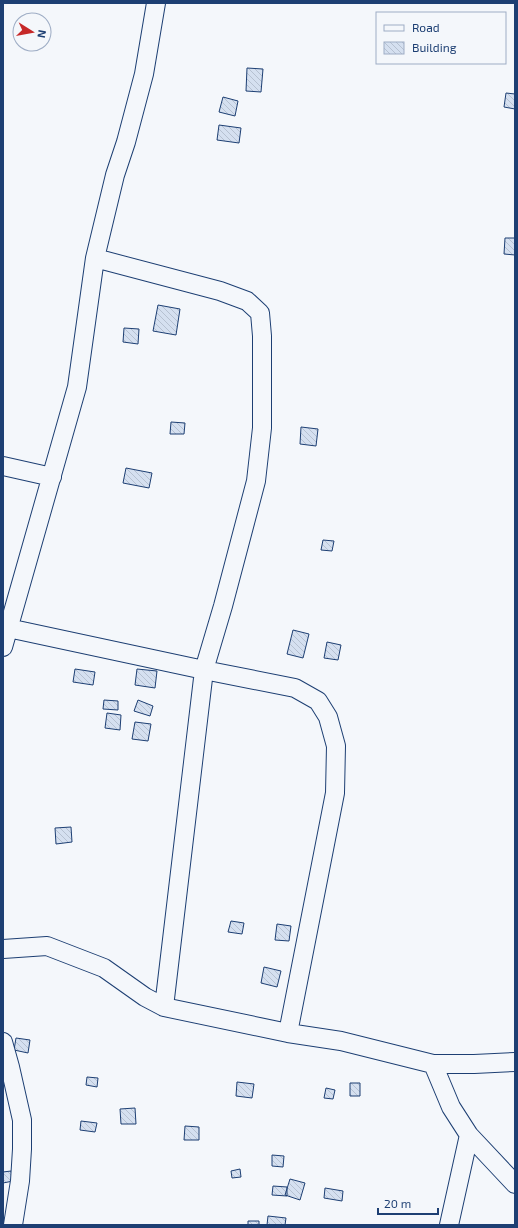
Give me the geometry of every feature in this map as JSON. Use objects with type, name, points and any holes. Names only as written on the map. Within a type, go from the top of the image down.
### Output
[{"type":"street","points":[[3,647],[77,387],[95,258],[115,175],[126,142],[142,81],[156,3]]},
{"type":"street","points":[[95,258],[220,291],[247,301],[260,313],[262,336],[262,428],[256,480],[223,606],[204,670],[164,1007]]},
{"type":"street","points":[[3,466],[52,477]]},
{"type":"street","points":[[8,628],[295,688],[318,701],[328,717],[336,746],[335,793],[288,1033]]},
{"type":"street","points":[[3,949],[47,946],[104,968],[145,997],[164,1007],[288,1033],[342,1041],[433,1064],[515,1062]]},
{"type":"street","points":[[3,1042],[22,1120],[20,1181],[13,1225]]},
{"type":"street","points":[[433,1064],[451,1107],[469,1135],[515,1184]]},
{"type":"street","points":[[449,1225],[469,1135]]},
{"type":"building","points":[[247,68],[263,69],[261,92],[246,91]]},
{"type":"building","points":[[506,93],[515,94],[515,109],[504,107]]},
{"type":"building","points":[[223,97],[238,101],[235,116],[219,112]]},
{"type":"building","points":[[219,125],[241,128],[239,143],[217,140]]},
{"type":"building","points":[[505,238],[515,238],[515,255],[504,254]]},
{"type":"building","points":[[158,305],[180,309],[176,335],[153,331]]},
{"type":"building","points":[[124,328],[139,329],[138,344],[123,342]]},
{"type":"building","points":[[171,422],[185,423],[184,434],[170,434]]},
{"type":"building","points":[[301,427],[318,429],[316,446],[300,444]]},
{"type":"building","points":[[126,468],[152,473],[149,488],[123,483]]},
{"type":"building","points":[[323,540],[334,541],[332,551],[321,550]]},
{"type":"building","points":[[293,630],[309,634],[303,658],[287,654]]},
{"type":"building","points":[[327,642],[341,645],[338,660],[324,658]]},
{"type":"building","points":[[75,669],[95,672],[93,685],[73,682]]},
{"type":"building","points":[[137,669],[157,671],[155,688],[135,685]]},
{"type":"building","points":[[104,700],[118,701],[118,710],[103,709]]},
{"type":"building","points":[[138,700],[153,706],[150,716],[134,711]]},
{"type":"building","points":[[107,713],[121,715],[120,730],[105,728]]},
{"type":"building","points":[[135,722],[151,724],[148,741],[132,739]]},
{"type":"building","points":[[71,827],[72,842],[56,844],[55,828]]},
{"type":"building","points":[[231,921],[244,923],[242,934],[228,932]]},
{"type":"building","points":[[277,924],[291,926],[289,941],[275,940]]},
{"type":"building","points":[[264,967],[281,971],[277,987],[261,983]]},
{"type":"building","points":[[16,1038],[30,1040],[28,1053],[14,1050]]},
{"type":"building","points":[[87,1077],[98,1078],[97,1087],[86,1085]]},
{"type":"building","points":[[237,1082],[254,1084],[252,1098],[236,1096]]},
{"type":"building","points":[[350,1083],[360,1083],[360,1096],[350,1096]]},
{"type":"building","points":[[326,1088],[335,1090],[333,1099],[324,1098]]},
{"type":"building","points":[[135,1108],[136,1124],[121,1124],[120,1109]]},
{"type":"building","points":[[81,1121],[97,1123],[95,1132],[80,1130]]},
{"type":"building","points":[[185,1126],[199,1127],[199,1140],[184,1140]]},
{"type":"building","points":[[272,1155],[284,1156],[283,1167],[272,1166]]},
{"type":"building","points":[[240,1169],[241,1177],[232,1178],[231,1171]]},
{"type":"building","points":[[11,1171],[13,1181],[3,1183],[3,1172]]},
{"type":"building","points":[[290,1179],[305,1183],[300,1200],[285,1195]]},
{"type":"building","points":[[273,1186],[287,1187],[287,1196],[272,1195]]},
{"type":"building","points":[[325,1188],[343,1191],[342,1201],[324,1198]]},
{"type":"building","points":[[268,1216],[286,1218],[285,1225],[267,1225]]},
{"type":"building","points":[[248,1221],[259,1221],[259,1225],[248,1225]]}]
